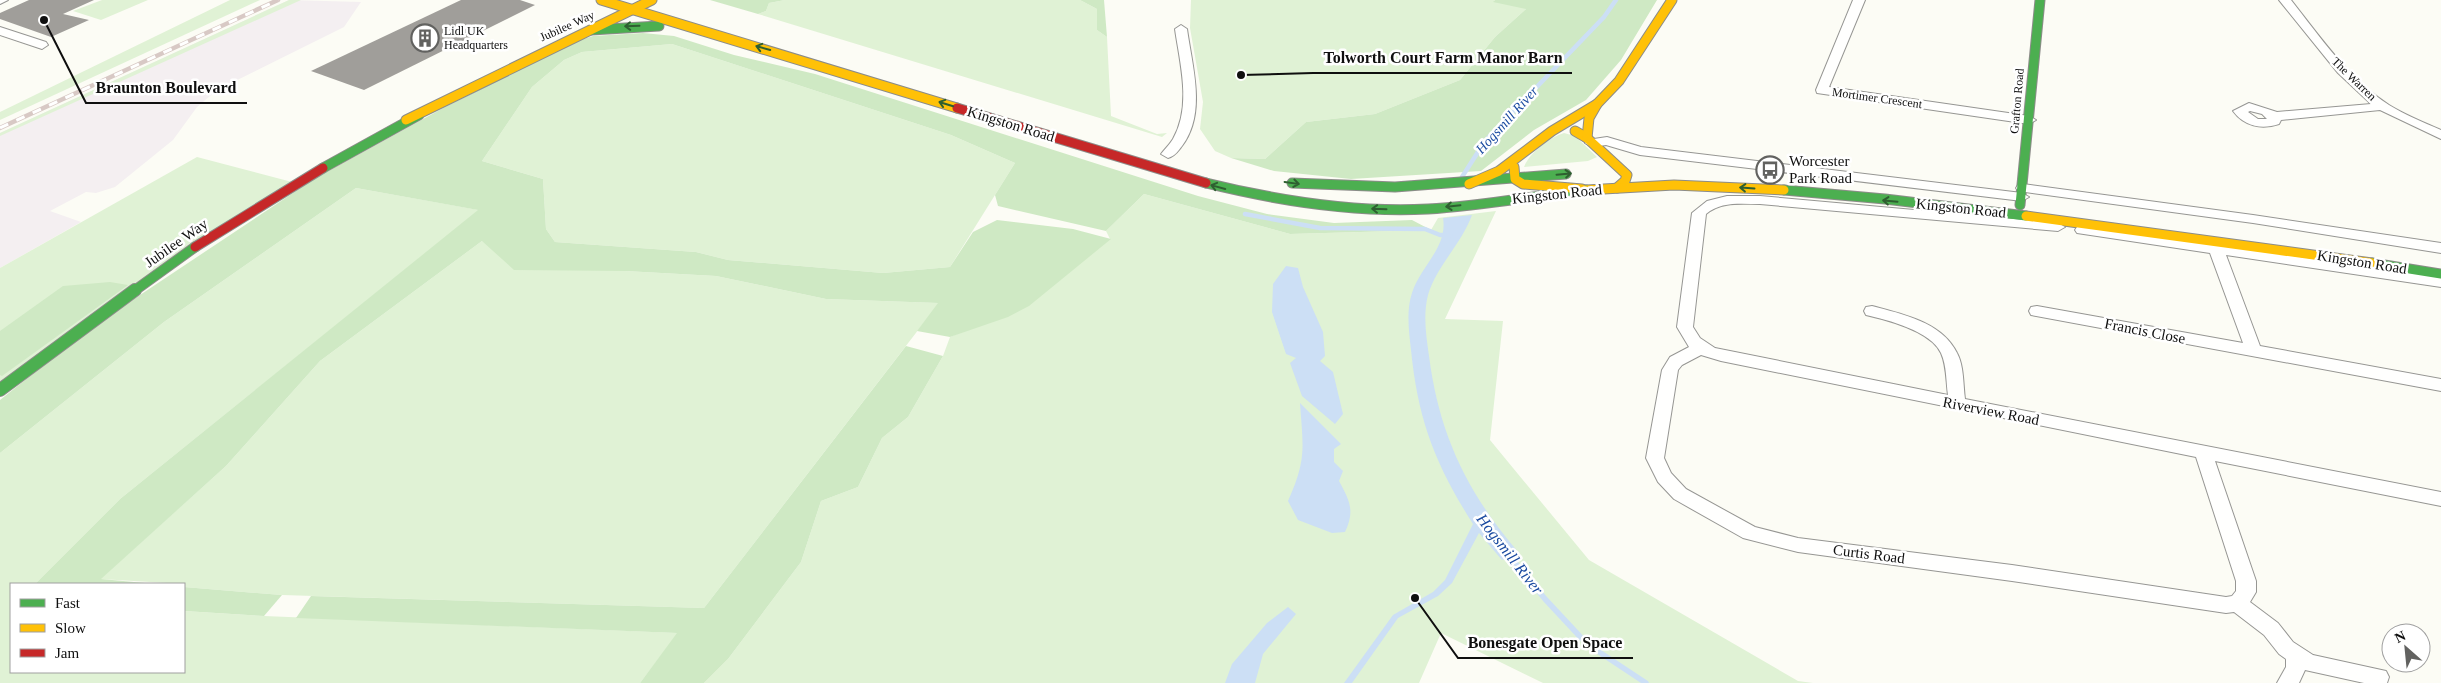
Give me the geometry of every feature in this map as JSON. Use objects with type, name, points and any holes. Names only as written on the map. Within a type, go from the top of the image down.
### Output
[{"type":"main road","name":"Jubilee Way","points":[[0,390],[66,339],[205,241],[312,174],[587,26],[630,4],[652,0]]},
{"type":"main road","points":[[1589,140],[1589,118],[1597,104],[1618,81],[1672,0]]},
{"type":"main road","name":"Grafton Road","points":[[2022,196],[2040,0]]},
{"type":"main road","name":"Kingston Road","points":[[596,2],[630,4],[698,30],[1221,188],[1271,198],[1328,206],[1428,209],[1600,189],[1671,185],[1729,187],[1944,206],[2189,236],[2441,274]]},
{"type":"main road","points":[[587,26],[646,26],[698,30]]},
{"type":"main road","points":[[1284,182],[1359,189],[1427,188],[1466,185],[1492,176],[1515,161],[1555,129],[1597,104]]},
{"type":"main road","points":[[1555,129],[1572,130],[1589,140],[1623,170],[1627,178],[1617,188]]},
{"type":"main road","points":[[1515,161],[1513,171],[1515,179],[1523,184],[1600,189]]},
{"type":"main road","name":"Kingston Road","points":[[1607,170],[1642,169]]},
{"type":"main road","name":"Kingston Road","points":[[1466,185],[1580,172]]},
{"type":"main road","name":"Kingston Road","points":[[1712,172],[2022,196],[2119,216]]},
{"type":"main road","name":"Kingston Road","points":[[2338,246],[2441,262]]},
{"type":"street","name":"Mortimer Crescent","points":[[1859,0],[1822,90],[2029,120]]},
{"type":"street","name":"The Warren","points":[[2286,0],[2335,64],[2382,106],[2441,136]]},
{"type":"street","points":[[1168,154],[1176,146],[1186,128],[1191,112],[1181,29]]},
{"type":"street","points":[[0,31],[42,45]]},
{"type":"street","points":[[1807,91],[1822,90]]},
{"type":"street","points":[[2274,116],[2325,113],[2382,106]]},
{"type":"street","points":[[1589,140],[1607,141],[1640,151],[2022,196],[2234,216],[2441,248]]},
{"type":"street","points":[[1700,348],[1687,335],[1685,327],[1699,214],[1706,206],[1713,202],[1760,200],[2071,228],[2216,249],[2254,352]]},
{"type":"street","name":"Kingston Road","points":[[2216,249],[2441,282]]},
{"type":"street","points":[[1872,311],[1922,328],[1944,346],[1950,356],[1957,404]]},
{"type":"street","name":"Francis Close","points":[[2037,311],[2441,385]]},
{"type":"street","name":"Riverview Road","points":[[1700,348],[1721,356],[2441,499]]},
{"type":"street","name":"Curtis Road","points":[[1700,348],[1676,362],[1670,370],[1655,458],[1664,477],[1680,494],[1750,533],[1798,545],[2012,573],[2226,605],[2238,604]]},
{"type":"street","points":[[2203,452],[2246,581],[2246,592],[2238,604],[2271,629],[2286,648],[2297,656],[2320,666],[2379,677]]},
{"type":"street","points":[[2288,683],[2296,668],[2297,656]]},
{"type":"shaded area","points":[[289,0],[361,2],[344,27],[217,90],[197,107],[173,140],[115,187],[96,193],[86,192],[50,211],[81,222],[0,268],[0,133]]},
{"type":"green space","points":[[102,0],[148,0],[101,20],[73,11]]},
{"type":"green space","points":[[230,0],[260,0],[0,120],[0,112]]},
{"type":"green space","points":[[289,0],[301,0],[0,136],[0,133]]},
{"type":"green space","points":[[710,0],[785,0],[769,3],[766,11],[758,14]]},
{"type":"green space","points":[[785,0],[1080,0],[1097,9],[1097,30],[1107,37],[1111,116],[1157,134],[1167,133],[1162,137],[758,14],[766,11],[769,3]]},
{"type":"green space","points":[[1080,0],[1104,0],[1107,37],[1097,30],[1097,9]]},
{"type":"green space","points":[[1191,0],[1495,0],[1527,8],[1495,37],[1460,80],[1375,114],[1306,122],[1265,159],[1231,158],[1215,151],[1200,129],[1203,102],[1190,28]]},
{"type":"green space","points":[[1495,0],[1657,0],[1621,60],[1586,100],[1534,130],[1481,171],[1351,179],[1274,171],[1231,158],[1265,159],[1306,122],[1375,114],[1460,80],[1495,37],[1526,9],[1493,2]]},
{"type":"green space","points":[[643,33],[674,36],[734,55],[815,74],[1198,196],[1267,214],[1334,223],[1412,220],[1431,230],[1290,234],[1144,194],[1106,231],[998,206],[995,195],[1015,163],[951,135],[672,44],[582,52],[564,60],[532,87],[482,161],[543,179],[546,229],[555,242],[696,252],[728,260],[883,273],[950,267],[973,232],[997,220],[1073,229],[1111,239],[1029,306],[1008,317],[950,337],[917,331],[938,303],[826,299],[716,276],[625,271],[514,270],[482,241],[320,361],[226,466],[101,579],[145,583],[36,583],[120,499],[478,210],[356,188],[164,322],[0,453],[0,400],[89,329],[314,179],[445,107],[577,41],[593,36]]},
{"type":"green space","points":[[672,44],[951,135],[1015,163],[950,267],[883,273],[728,260],[696,252],[555,242],[546,229],[543,179],[482,161],[532,87],[564,60],[582,52]]},
{"type":"green space","points":[[1564,133],[1575,136],[1597,157],[1588,161],[1524,167],[1530,156],[1541,146]]},
{"type":"green space","points":[[197,157],[292,182],[0,384],[0,268]]},
{"type":"green space","points":[[356,188],[479,210],[120,499],[36,583],[10,583],[10,673],[185,673],[185,611],[678,633],[640,683],[0,683],[0,453],[164,322]]},
{"type":"green space","points":[[1144,194],[1290,234],[1431,230],[1438,218],[1496,211],[1445,319],[1503,321],[1490,440],[1589,560],[1798,681],[1813,683],[1543,683],[1441,633],[1419,683],[704,683],[728,659],[801,562],[821,501],[858,487],[882,438],[908,417],[943,356],[950,337],[978,325],[1110,239],[1106,231]]},
{"type":"green space","points":[[482,241],[625,271],[716,276],[826,299],[939,303],[704,608],[282,595],[185,587],[185,583],[100,579],[226,466],[320,361]]},
{"type":"green space","points":[[110,282],[128,285],[2,376],[0,375],[0,331],[63,286]]},
{"type":"green space","points":[[906,346],[943,356],[908,417],[882,438],[858,487],[821,501],[801,562],[728,659],[704,683],[640,683],[677,633],[296,618],[311,596],[704,608]]},
{"type":"green space","points":[[185,587],[282,595],[264,616],[185,611]]},
{"type":"water","points":[[1472,215],[1468,225],[1437,275],[1428,295],[1425,318],[1428,348],[1440,411],[1458,461],[1484,508],[1519,553],[1502,560],[1479,533],[1452,583],[1438,596],[1398,618],[1352,683],[1344,683],[1393,615],[1433,592],[1445,580],[1473,524],[1448,481],[1430,441],[1418,398],[1408,322],[1412,293],[1437,248],[1443,228],[1443,218]]},
{"type":"water","points":[[1286,266],[1298,268],[1303,287],[1323,332],[1325,356],[1320,361],[1333,372],[1343,414],[1335,424],[1302,396],[1290,363],[1296,358],[1286,354],[1272,312],[1273,284]]},
{"type":"water","points":[[1300,403],[1341,444],[1334,449],[1334,462],[1343,471],[1339,481],[1350,506],[1350,518],[1345,532],[1332,533],[1298,520],[1288,501],[1301,463],[1302,431]]},
{"type":"water","points":[[1288,607],[1296,614],[1263,654],[1255,683],[1225,683],[1232,664],[1267,623]]},
{"type":"building","points":[[29,0],[94,0],[63,14],[89,20],[51,37],[0,19],[0,13]]},
{"type":"building","name":"Lidl UK Headquarters","points":[[461,0],[520,0],[535,5],[364,90],[311,71]]},
{"type":"waterway","name":"Hogsmill River","points":[[1462,177],[1485,141],[1604,17],[1616,0]]},
{"type":"waterway","points":[[1245,214],[1320,228],[1425,229],[1440,235],[1450,235]]},
{"type":"waterway","name":"Hogsmill River","points":[[1507,553],[1545,599],[1587,644],[1646,683]]},
{"type":"railway","points":[[0,128],[278,0]]},
{"type":"traffic: fast","points":[[2020,205],[2040,0]]},
{"type":"traffic: fast","points":[[591,30],[659,26]]},
{"type":"traffic: fast","points":[[323,168],[419,115]]},
{"type":"traffic: fast","points":[[1292,183],[1361,187],[1429,186],[1566,174]]},
{"type":"traffic: fast","points":[[1206,183],[1260,196],[1316,205],[1399,210],[1467,206],[1586,190]]},
{"type":"traffic: fast","points":[[1784,190],[1885,199],[2026,216]]},
{"type":"traffic: fast","points":[[0,390],[97,317],[195,247]]},
{"type":"traffic: fast","points":[[2372,263],[2441,274]]},
{"type":"traffic: slow","points":[[601,0],[957,108]]},
{"type":"traffic: slow","points":[[406,120],[652,0]]},
{"type":"traffic: slow","points":[[1587,138],[1589,118],[1597,104],[1619,81],[1672,0]]},
{"type":"traffic: slow","points":[[1469,184],[1499,171],[1552,131],[1597,104]]},
{"type":"traffic: slow","points":[[1575,131],[1587,138],[1627,175],[1625,181],[1617,188]]},
{"type":"traffic: slow","points":[[1514,167],[1515,179],[1523,184],[1582,189]]},
{"type":"traffic: slow","points":[[1586,190],[1674,185],[1784,190]]},
{"type":"traffic: slow","points":[[2026,216],[2372,263]]},
{"type":"traffic: jam","points":[[957,108],[1206,183]]},
{"type":"traffic: jam","points":[[195,247],[323,168]]},
{"type":"place","name":"Braunton Boulevard","points":[[44,20]]},
{"type":"place","name":"Lidl UK Headquarters","points":[[425,38]]},
{"type":"place","name":"Tolworth Court Farm Manor Barn","points":[[1241,75]]},
{"type":"place","name":"Worcester Park Road","points":[[1770,170]]},
{"type":"place","name":"Bonesgate Open Space","points":[[1415,598]]}]
